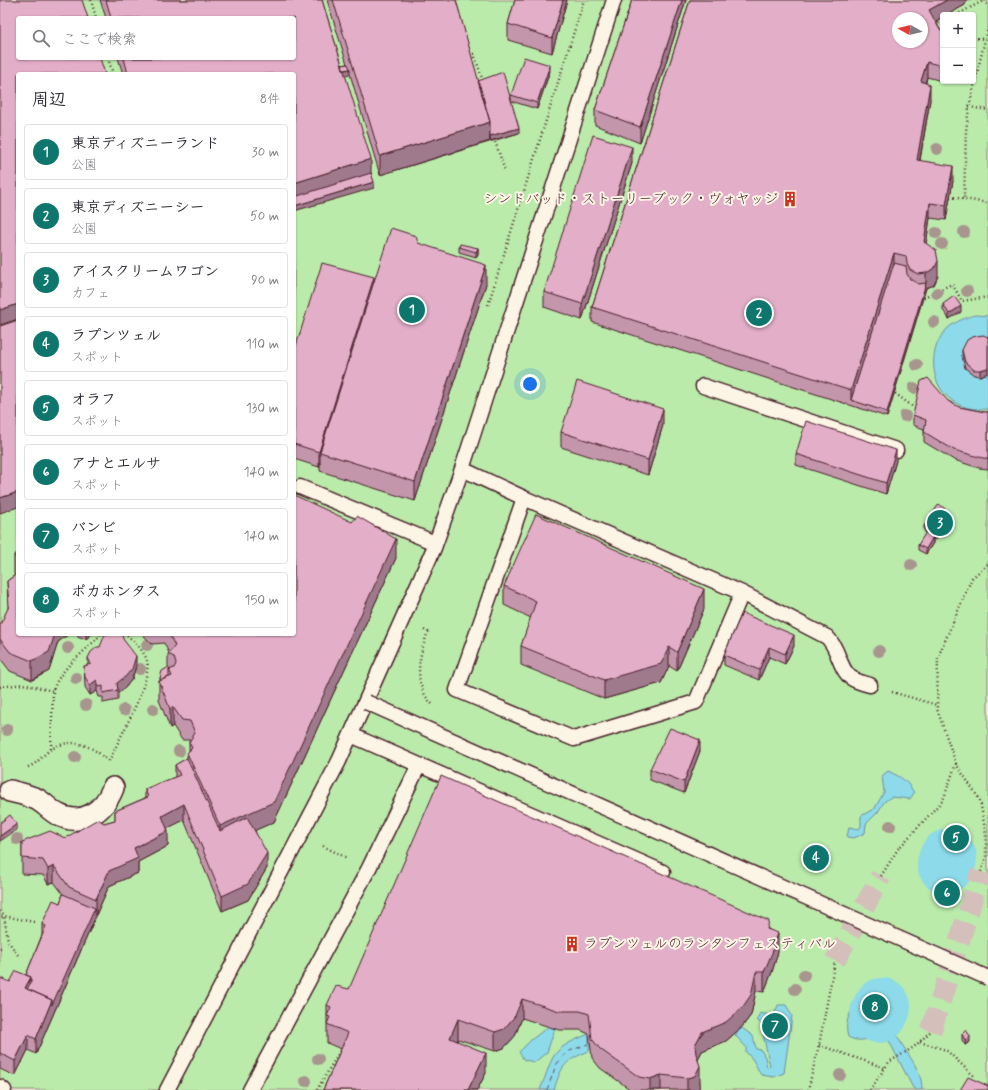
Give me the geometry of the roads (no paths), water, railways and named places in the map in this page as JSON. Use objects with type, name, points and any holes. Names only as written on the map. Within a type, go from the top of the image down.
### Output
[{"type":"street","points":[[10,791],[35,798],[58,815],[78,819],[87,817],[100,810],[110,797],[112,788]]},
{"type":"lane","points":[[167,1090],[301,835],[351,735],[435,543],[462,469],[614,0]]},
{"type":"lane","points":[[703,386],[896,450]]},
{"type":"lane","points":[[462,469],[524,498],[742,593],[827,637],[834,644],[847,675],[854,680],[870,685]]},
{"type":"lane","points":[[300,487],[435,543]]},
{"type":"lane","points":[[524,498],[457,690],[574,739],[696,702],[742,593]]},
{"type":"lane","points":[[366,702],[988,978]]},
{"type":"lane","points":[[351,735],[663,872]]},
{"type":"lane","points":[[250,1090],[369,868],[419,765]]},
{"type":"lane","points":[[0,1088],[4,1090]]},
{"type":"water","points":[[975,315],[988,316],[988,409],[968,408],[954,402],[943,392],[938,384],[935,374],[934,354],[941,336],[954,323]]},
{"type":"water","points":[[888,771],[904,780],[914,793],[910,799],[891,797],[884,802],[878,812],[866,824],[865,833],[854,838],[847,837],[849,827],[859,829],[861,826],[861,816],[875,808],[884,792],[882,776]]},
{"type":"water","points":[[778,1005],[786,1005],[792,1016],[784,1073],[774,1077],[761,1075],[753,1060],[746,1052],[746,1047],[735,1035],[742,1028],[753,1036],[756,1049],[761,1050],[765,1057],[767,1067],[770,1066],[763,1034],[765,1028],[757,1020],[760,1013],[774,1016]]},
{"type":"water","points":[[853,1008],[879,1014],[894,1026],[901,1042],[919,1073],[922,1090],[916,1090],[913,1088],[887,1037],[858,1040],[848,1037],[847,1022]]},
{"type":"water","points":[[549,1026],[555,1029],[547,1052],[535,1062],[524,1060],[519,1052],[531,1040]]},
{"type":"water","points":[[589,1034],[589,1051],[566,1064],[559,1074],[554,1090],[540,1090],[555,1054],[567,1044]]},
{"type":"waterway","points":[[946,864],[948,858]]},
{"type":"waterway","points":[[879,1014],[882,1007]]},
{"type":"tunnel","points":[[931,1031],[981,872]]},
{"type":"tunnel","points":[[835,961],[881,876]]},
{"type":"place","name":"シンドバッド・ストーリーブック・ヴォヤッジ","points":[[790,199]]},
{"type":"place","name":"東京ディズニーランド","points":[[412,310]]},
{"type":"place","name":"東京ディズニーシー","points":[[759,313]]},
{"type":"place","name":"アイスクリームワゴン","points":[[940,523]]},
{"type":"place","name":"オラフ","points":[[956,838]]},
{"type":"place","name":"ラプンツェル","points":[[816,858]]},
{"type":"place","name":"アナとエルサ","points":[[947,893]]},
{"type":"place","name":"ラプンツェルのランタンフェスティバル","points":[[572,944]]},
{"type":"place","name":"ポカホンタス","points":[[875,1007]]},
{"type":"place","name":"バンビ","points":[[775,1026]]}]
